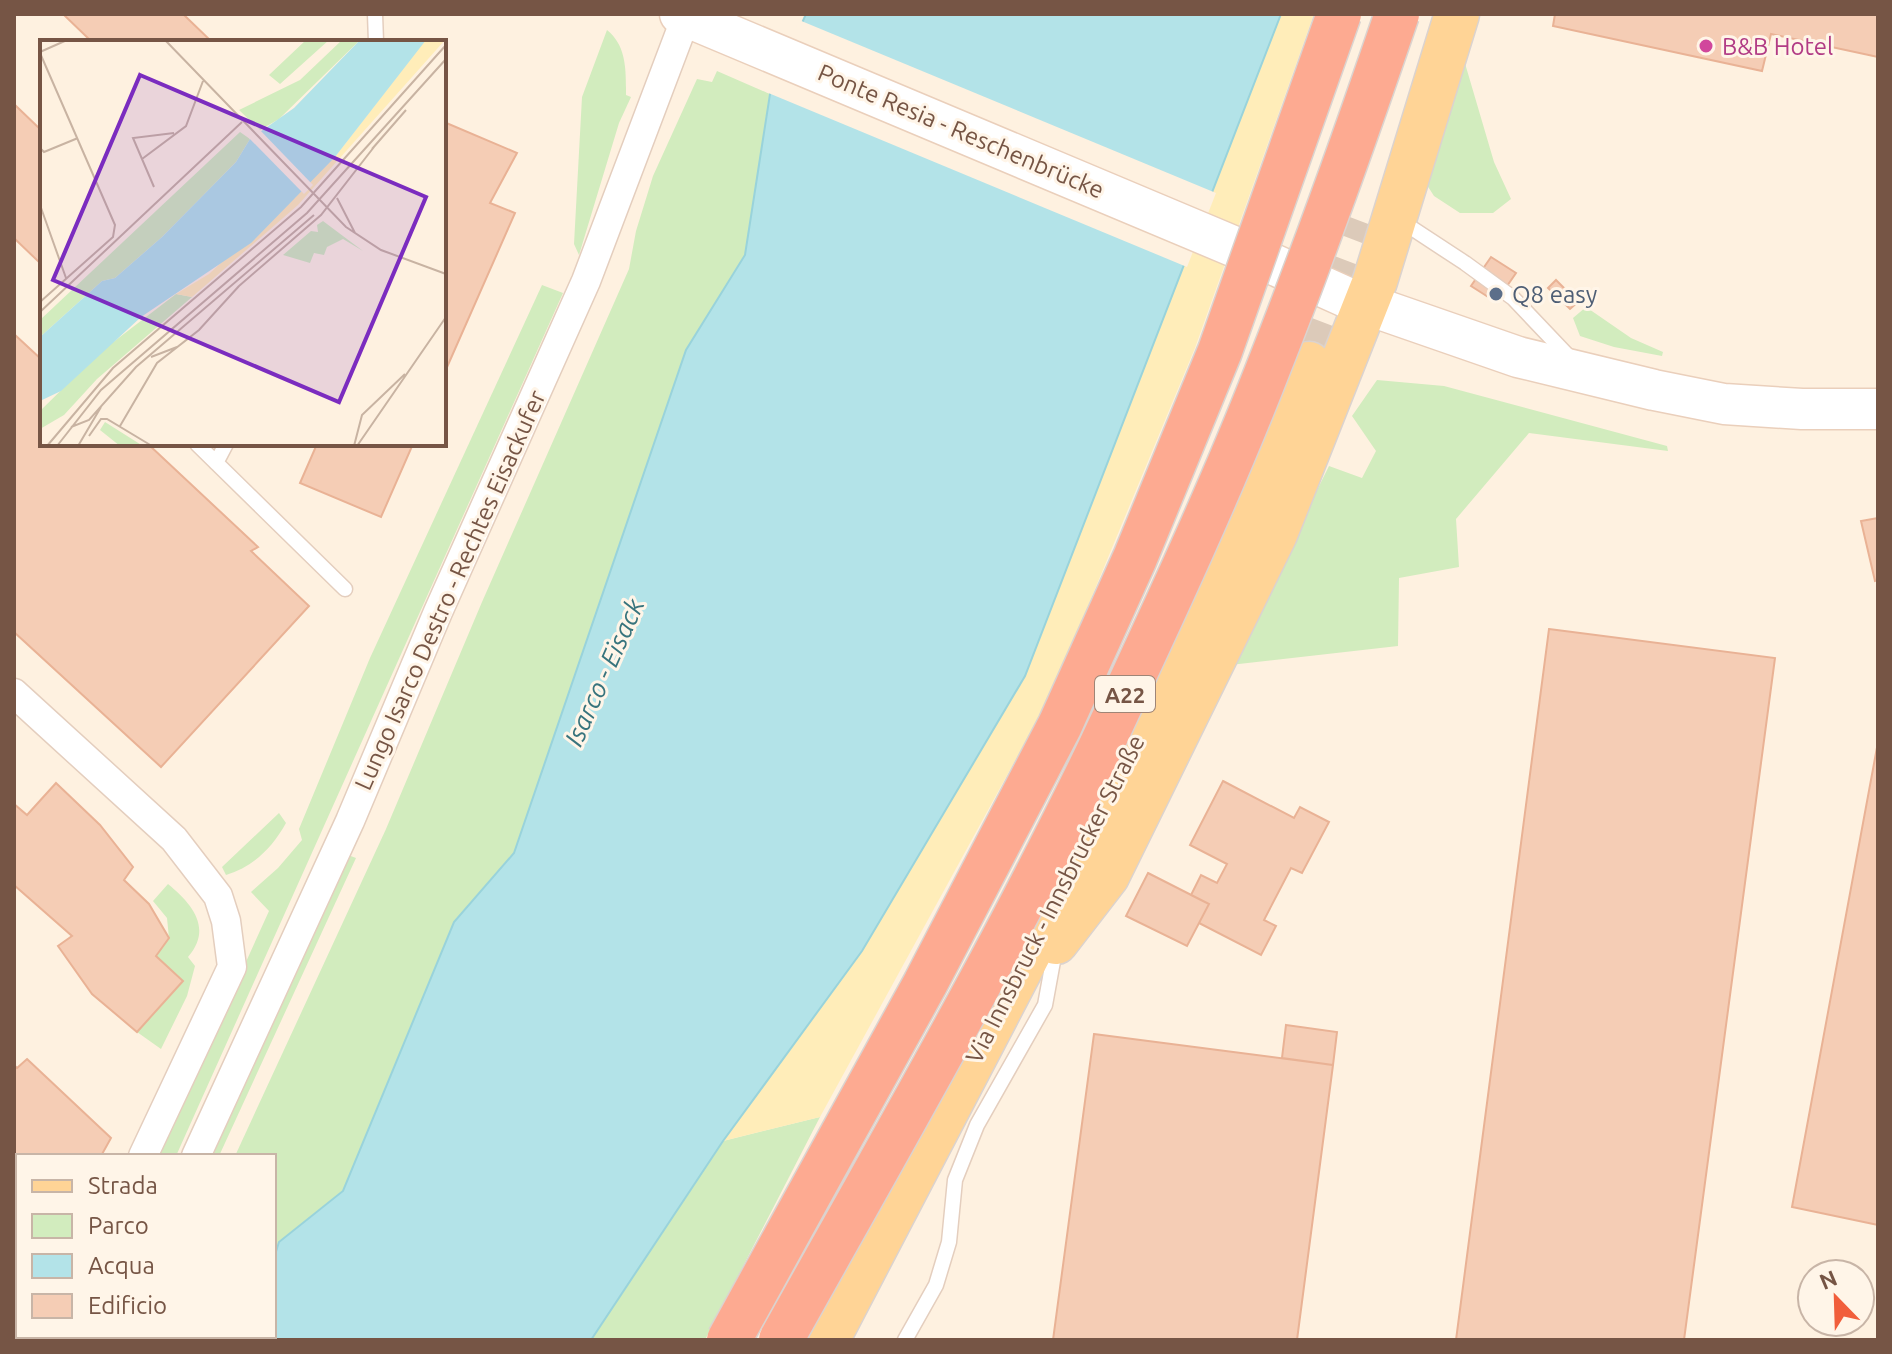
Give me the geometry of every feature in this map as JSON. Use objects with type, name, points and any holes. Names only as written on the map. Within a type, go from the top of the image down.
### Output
[{"type":"highway","name":"A22","points":[[729,1340],[917,998],[1060,725],[1135,558],[1220,351],[1339,14]]},
{"type":"highway","name":"A22","points":[[781,1340],[973,995],[1100,748],[1182,572],[1266,375],[1397,14]]},
{"type":"main road","points":[[1010,985],[1057,941],[1107,876],[1275,534],[1366,304],[1379,219],[1429,14]]},
{"type":"main road","points":[[1379,219],[1457,14]]},
{"type":"main road","name":"Ponte Resia - Reschenbrücke","points":[[683,15],[1366,304],[1518,357],[1724,404],[1802,409],[1878,409]]},
{"type":"main road","name":"Via Innsbruck - Innsbrucker Straße","points":[[827,1340],[1134,751],[1309,364]]},
{"type":"street","name":"Lungo Isarco Destro - Rechtes Eisackufer","points":[[197,1154],[350,821],[438,612],[586,281],[683,15]]},
{"type":"street","points":[[14,693],[174,839],[218,896],[226,921],[232,967],[144,1154]]},
{"type":"lane","points":[[375,14],[376,40]]},
{"type":"lane","points":[[1379,219],[1465,263],[1513,298],[1587,375]]},
{"type":"lane","points":[[199,446],[345,589]]},
{"type":"lane","points":[[216,463],[225,446]]},
{"type":"lane","points":[[905,1340],[936,1285],[949,1242],[955,1180],[977,1125],[1045,1005],[1057,941]]},
{"type":"green space","points":[[607,30],[622,51],[626,95],[631,97],[619,123],[579,255],[574,244],[582,97]]},
{"type":"green space","points":[[1464,60],[1494,162],[1511,199],[1493,213],[1460,213],[1434,196],[1425,182]]},
{"type":"green space","points":[[717,71],[770,94],[745,255],[686,350],[514,853],[454,922],[343,1191],[280,1242],[276,1253],[276,1154],[236,1154],[386,829],[629,269],[636,231],[653,176],[697,79],[712,82]]},
{"type":"green space","points":[[542,285],[563,293],[177,1154],[159,1154],[269,911],[251,892],[278,868],[302,840],[299,829],[370,658]]},
{"type":"green space","points":[[1586,307],[1631,338],[1663,352],[1662,356],[1614,347],[1580,336],[1573,318]]},
{"type":"green space","points":[[1377,380],[1444,386],[1667,446],[1668,451],[1529,433],[1456,519],[1459,567],[1399,578],[1398,646],[1230,665],[1329,466],[1362,478],[1376,451],[1352,416]]},
{"type":"green space","points":[[279,813],[286,823],[275,840],[254,861],[226,875],[222,867]]},
{"type":"green space","points":[[348,855],[356,858],[220,1154],[211,1154]]},
{"type":"green space","points":[[168,884],[191,908],[199,926],[199,936],[188,957],[195,966],[187,996],[161,1049],[137,1032],[183,981],[156,956],[169,938],[167,918],[153,901]]},
{"type":"green space","points":[[820,1117],[705,1340],[591,1340],[723,1141]]},
{"type":"green space","points":[[151,1338],[254,1338],[253,1340]]},
{"type":"sand","points":[[1281,14],[1314,14],[1195,348],[1051,695],[820,1117],[723,1141],[862,950]]},
{"type":"water","name":"Isarco - Eisack","points":[[806,14],[1281,14],[1025,676],[862,951],[723,1141],[591,1340],[253,1340],[276,1338],[276,1252],[279,1242],[343,1191],[454,922],[514,853],[686,350],[745,255],[770,94]]},
{"type":"pier","points":[[799,20],[1216,193],[1187,267],[766,92]]},
{"type":"building","points":[[63,14],[183,14],[210,40],[90,40]]},
{"type":"building","name":"B&B Hotel","points":[[1555,14],[1878,14],[1878,57],[1771,34],[1762,71],[1553,26]]},
{"type":"building","points":[[14,104],[40,129],[40,263],[14,238]]},
{"type":"building","points":[[446,123],[517,153],[490,203],[515,213],[446,369]]},
{"type":"building","points":[[1491,257],[1516,273],[1496,302],[1471,286]]},
{"type":"building","points":[[1556,280],[1578,302],[1570,309],[1548,288]]},
{"type":"building","points":[[14,334],[40,358],[40,446],[150,446],[258,547],[251,551],[309,606],[161,767],[14,632]]},
{"type":"building","points":[[316,446],[412,446],[381,517],[300,483]]},
{"type":"building","points":[[1878,518],[1878,580],[1875,581],[1861,521]]},
{"type":"building","points":[[1549,629],[1775,658],[1684,1340],[1456,1340]]},
{"type":"building","points":[[1878,742],[1878,1225],[1792,1207]]},
{"type":"building","points":[[1223,781],[1294,818],[1300,807],[1329,822],[1302,873],[1291,868],[1264,920],[1276,926],[1261,955],[1199,923],[1209,904],[1191,895],[1201,875],[1217,883],[1227,864],[1190,845]]},
{"type":"building","points":[[56,783],[100,825],[133,867],[124,880],[149,904],[169,938],[156,956],[183,981],[137,1032],[92,994],[58,946],[72,936],[14,885],[14,804],[27,815]]},
{"type":"building","points":[[1148,873],[1209,904],[1187,946],[1126,916]]},
{"type":"building","points":[[1286,1025],[1337,1032],[1333,1065],[1282,1058]]},
{"type":"building","points":[[1094,1034],[1333,1065],[1297,1340],[1053,1340]]},
{"type":"building","points":[[27,1059],[111,1138],[102,1154],[16,1154],[16,1166],[14,1164],[14,1065],[17,1068]]},
{"type":"tunnel","points":[[1309,364],[1363,222]]},
{"type":"place","name":"B&B Hotel","points":[[1706,46]]},
{"type":"place","name":"Q8 easy","points":[[1496,294]]}]
